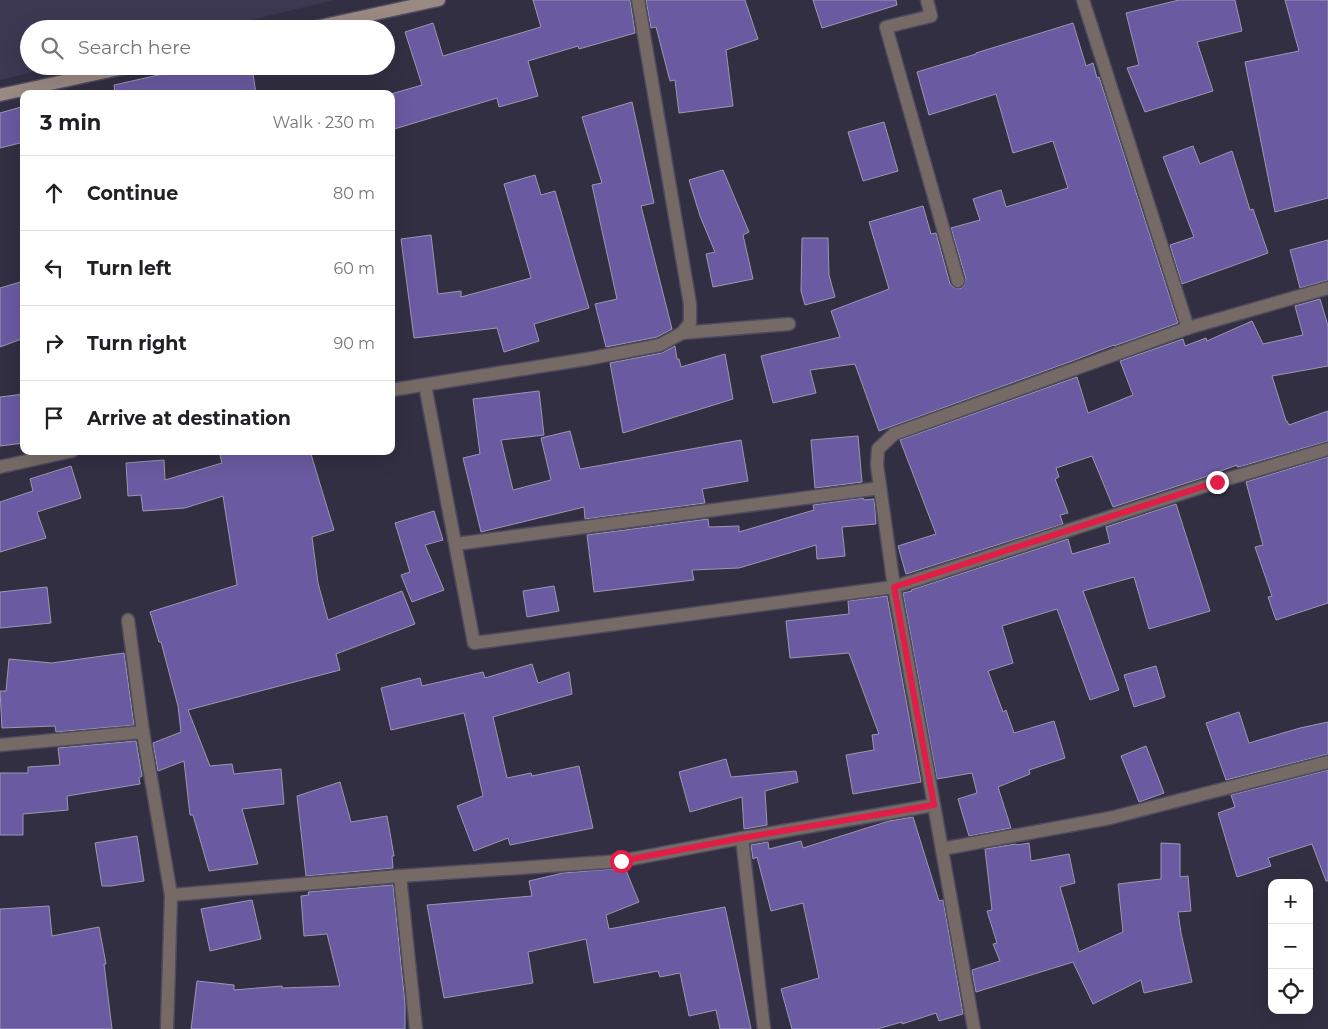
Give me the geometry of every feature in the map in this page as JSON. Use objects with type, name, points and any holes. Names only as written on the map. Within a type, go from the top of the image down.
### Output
[{"type":"street","points":[[347,20],[439,0]]},
{"type":"street","points":[[395,389],[587,359],[660,345],[682,333],[690,323],[690,304],[638,0]]},
{"type":"street","points":[[927,0],[931,16],[886,27],[958,282]]},
{"type":"street","points":[[1083,0],[1188,328]]},
{"type":"street","points":[[23,90],[92,75]]},
{"type":"street","points":[[0,95],[20,91]]},
{"type":"street","points":[[974,1029],[894,587],[877,465],[878,449],[894,434],[1188,328],[1328,288]]},
{"type":"street","points":[[682,333],[789,324]]},
{"type":"street","points":[[425,385],[474,643],[894,587],[1217,482],[1328,449]]},
{"type":"street","points":[[0,466],[53,455]]},
{"type":"street","points":[[456,544],[880,488]]},
{"type":"street","points":[[128,620],[143,732],[171,895],[167,1029]]},
{"type":"street","points":[[0,745],[143,732]]},
{"type":"street","points":[[942,849],[1110,818],[1328,762]]},
{"type":"street","points":[[171,895],[400,876],[621,861],[934,805]]},
{"type":"street","points":[[742,838],[764,1029]]},
{"type":"street","points":[[400,876],[416,1029]]},
{"type":"shaded area","points":[[0,0],[334,0],[251,20],[20,20],[21,75],[0,80]]},
{"type":"building","points":[[533,0],[630,0],[635,33],[579,49],[578,46],[528,61],[538,96],[499,107],[497,98],[395,129],[395,93],[422,85],[405,32],[433,23],[443,56],[541,27]]},
{"type":"building","points":[[646,0],[745,0],[758,39],[726,50],[733,106],[679,113],[675,80],[670,81],[656,27],[651,28]]},
{"type":"building","points":[[813,0],[896,0],[897,5],[822,28]]},
{"type":"building","points":[[1179,0],[1235,0],[1242,31],[1197,42],[1213,91],[1145,112],[1127,68],[1139,65],[1126,13]]},
{"type":"building","points":[[1285,0],[1328,0],[1328,198],[1275,212],[1245,62],[1299,51]]},
{"type":"building","points":[[1073,23],[1086,66],[1093,63],[1097,78],[1099,77],[1178,323],[879,431],[855,364],[810,370],[816,393],[773,403],[761,356],[840,337],[831,311],[889,289],[869,222],[923,206],[931,234],[936,233],[950,284],[960,289],[964,286],[966,279],[951,228],[980,220],[973,199],[1001,190],[1006,207],[1068,188],[1053,141],[1013,153],[996,94],[929,115],[917,72]]},
{"type":"building","points":[[159,75],[253,75],[255,90],[115,90],[114,85]]},
{"type":"building","points":[[632,102],[654,203],[641,206],[672,329],[657,337],[606,347],[595,304],[617,299],[592,185],[602,183],[582,117]]},
{"type":"building","points":[[20,107],[20,143],[0,148],[0,113]]},
{"type":"building","points":[[884,122],[898,171],[863,181],[848,132]]},
{"type":"building","points":[[1193,146],[1200,164],[1232,151],[1250,210],[1253,209],[1268,253],[1182,284],[1170,245],[1194,237],[1163,157]]},
{"type":"building","points":[[723,170],[749,232],[743,235],[753,279],[713,287],[706,254],[715,252],[700,216],[689,180]]},
{"type":"building","points":[[535,175],[541,195],[555,191],[589,308],[534,324],[539,341],[504,352],[497,328],[414,338],[401,239],[431,235],[438,294],[461,291],[461,297],[531,278],[504,184]]},
{"type":"building","points":[[802,238],[828,238],[829,275],[835,297],[805,305],[801,291]]},
{"type":"building","points":[[1328,240],[1328,280],[1300,288],[1290,250]]},
{"type":"building","points":[[20,282],[20,340],[0,347],[0,288]]},
{"type":"building","points":[[1320,299],[1328,326],[1328,366],[1272,376],[1286,421],[1289,425],[1328,411],[1328,441],[1242,466],[1237,467],[1237,465],[1113,507],[1092,456],[1056,468],[1059,477],[1055,479],[1068,513],[1060,515],[1063,524],[906,574],[898,546],[936,534],[900,440],[1077,377],[1088,413],[1133,395],[1120,361],[1183,339],[1185,346],[1206,338],[1207,341],[1252,321],[1263,344],[1303,335],[1295,306]]},
{"type":"building","points":[[675,346],[677,359],[679,359],[681,367],[725,354],[733,399],[623,433],[610,363],[662,353]]},
{"type":"building","points":[[539,391],[544,435],[501,440],[513,490],[551,480],[541,438],[570,431],[580,469],[741,440],[748,481],[702,489],[705,503],[585,519],[584,507],[481,532],[463,458],[480,454],[473,399]]},
{"type":"building","points":[[20,394],[20,444],[0,446],[0,397]]},
{"type":"building","points":[[858,436],[862,482],[815,488],[811,440]]},
{"type":"building","points":[[220,455],[311,455],[334,530],[312,537],[318,583],[328,620],[402,591],[415,624],[336,654],[340,670],[188,710],[210,766],[232,764],[234,774],[281,769],[284,804],[242,809],[258,864],[209,871],[193,815],[190,815],[184,761],[158,771],[153,743],[181,732],[178,706],[161,642],[159,642],[150,612],[237,585],[223,496],[185,508],[143,511],[141,495],[128,496],[126,463],[164,460],[165,480],[222,463]]},
{"type":"building","points":[[1328,457],[1328,603],[1276,620],[1268,597],[1272,596],[1255,547],[1263,545],[1246,482]]},
{"type":"building","points":[[71,466],[81,498],[37,512],[46,538],[0,552],[0,502],[33,491],[30,479]]},
{"type":"building","points":[[863,498],[864,500],[874,499],[876,524],[842,527],[845,556],[817,559],[816,545],[739,568],[692,570],[694,580],[594,592],[587,535],[708,519],[709,527],[739,526],[739,532],[814,510],[813,505]]},
{"type":"building","points":[[1176,504],[1210,611],[1149,629],[1134,577],[1083,591],[1119,690],[1090,700],[1057,609],[1002,626],[1013,663],[988,671],[1003,712],[1006,710],[1014,733],[1054,721],[1065,758],[1029,770],[1030,774],[998,787],[1011,828],[969,836],[958,799],[977,793],[972,773],[937,779],[903,593],[1068,539],[1072,554],[1110,543],[1106,527]]},
{"type":"building","points":[[434,511],[443,540],[425,545],[444,590],[412,602],[401,575],[410,572],[395,523]]},
{"type":"building","points":[[554,586],[559,611],[527,617],[523,591]]},
{"type":"building","points":[[47,587],[51,623],[0,628],[0,592]]},
{"type":"building","points":[[887,596],[921,782],[853,794],[846,755],[874,750],[872,735],[879,734],[849,653],[790,658],[786,621],[849,614],[848,601]]},
{"type":"building","points":[[124,653],[134,725],[56,732],[55,726],[2,728],[0,691],[6,691],[9,659],[52,663]]},
{"type":"building","points":[[532,664],[538,683],[569,672],[572,694],[493,717],[507,778],[531,773],[532,776],[579,766],[593,828],[510,845],[508,838],[474,851],[457,806],[483,796],[464,713],[391,730],[381,688],[420,678],[422,686],[483,672],[485,678]]},
{"type":"building","points":[[1156,666],[1165,697],[1134,707],[1124,675]]},
{"type":"building","points":[[1239,712],[1249,743],[1328,722],[1328,754],[1226,780],[1206,723]]},
{"type":"building","points":[[136,741],[142,776],[139,778],[140,784],[67,796],[68,810],[23,814],[23,835],[0,835],[0,773],[28,773],[28,767],[60,765],[58,748]]},
{"type":"building","points":[[1146,746],[1164,793],[1139,802],[1121,756]]},
{"type":"building","points":[[726,759],[731,777],[796,771],[798,782],[765,791],[767,825],[744,829],[742,797],[690,812],[679,772]]},
{"type":"building","points":[[1328,770],[1328,881],[1326,881],[1312,844],[1268,858],[1271,866],[1237,877],[1218,813],[1235,807],[1231,795]]},
{"type":"building","points":[[340,782],[351,822],[387,816],[394,856],[392,856],[393,868],[306,876],[297,796]]},
{"type":"building","points":[[913,817],[939,901],[943,900],[963,1014],[939,1021],[936,1013],[902,1024],[902,1022],[877,1029],[792,1029],[781,989],[819,978],[803,903],[771,911],[757,857],[753,859],[751,845],[768,842],[769,849],[801,841],[803,848],[889,821]]},
{"type":"building","points":[[137,836],[144,881],[102,886],[95,843]]},
{"type":"building","points":[[1029,843],[1031,861],[1069,854],[1075,883],[1060,887],[1079,952],[1123,932],[1118,884],[1161,879],[1161,843],[1180,844],[1180,877],[1188,876],[1191,911],[1178,912],[1192,982],[1144,993],[1141,980],[1093,1004],[1073,962],[976,992],[972,970],[1000,961],[993,944],[997,943],[987,911],[992,910],[985,849]]},
{"type":"building","points":[[625,868],[639,902],[606,915],[609,929],[725,907],[751,1029],[720,1029],[716,1010],[689,1016],[680,973],[660,977],[658,971],[594,983],[586,939],[528,952],[533,983],[444,998],[427,905],[532,896],[529,881],[563,873]]},
{"type":"building","points":[[393,885],[405,1004],[405,1029],[191,1029],[197,981],[234,985],[234,990],[282,986],[282,988],[340,986],[327,934],[304,936],[301,896],[309,895],[308,892]]},
{"type":"building","points":[[252,900],[261,939],[210,951],[201,909]]},
{"type":"building","points":[[49,906],[52,936],[99,927],[106,964],[104,964],[112,1029],[0,1029],[0,909]]},
{"type":"route","points":[[621,861],[934,805],[894,587],[1217,482]]}]
